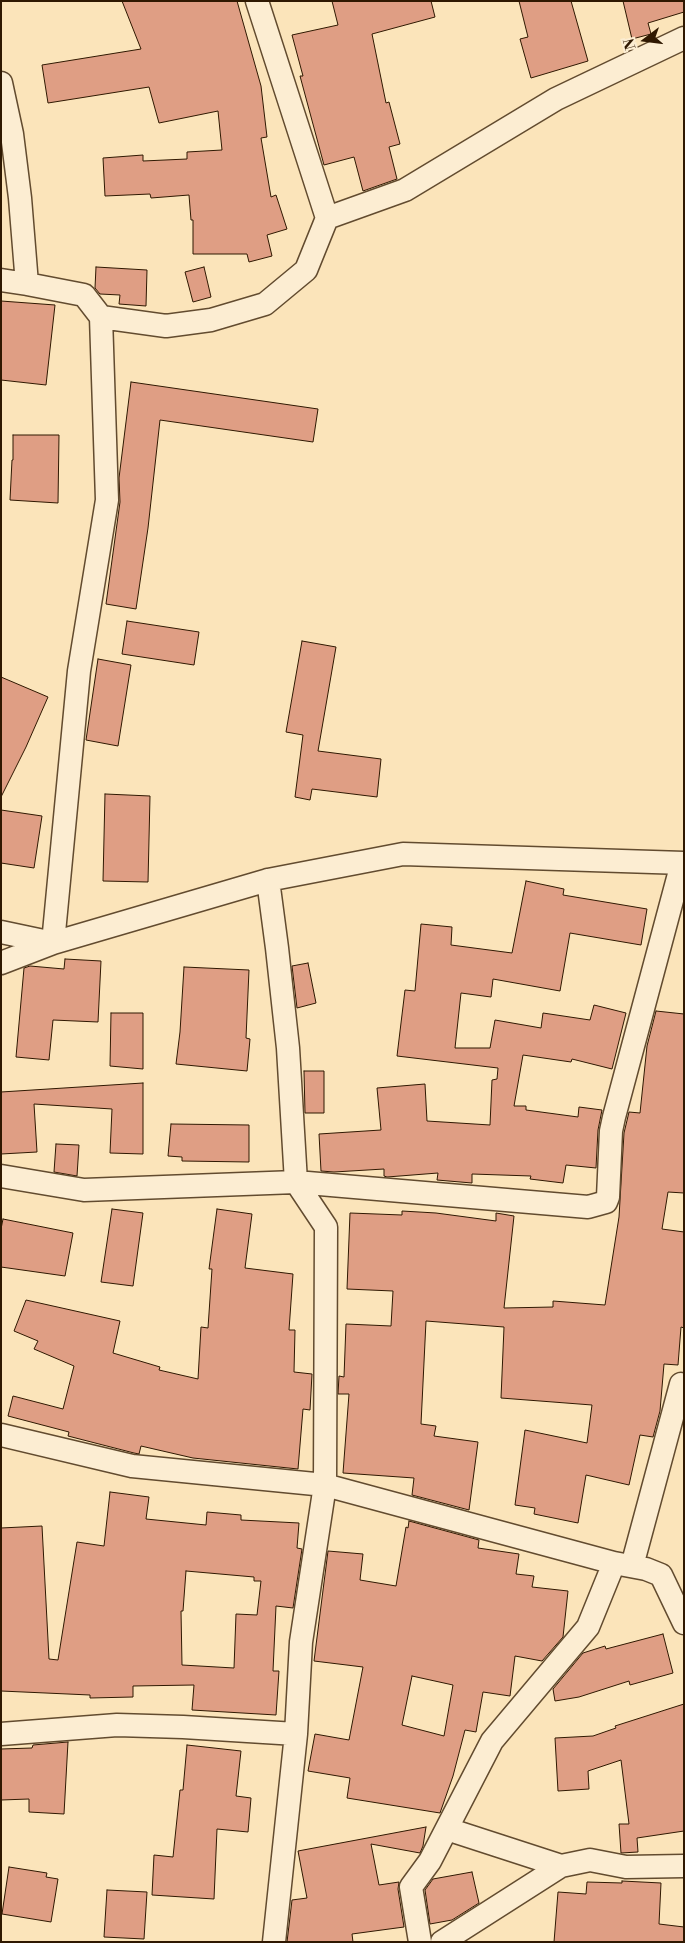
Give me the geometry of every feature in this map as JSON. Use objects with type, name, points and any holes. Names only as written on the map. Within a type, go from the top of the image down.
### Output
[{"type":"street","points":[[101,317],[166,326],[211,320],[265,304],[306,270],[327,218],[257,1]]},
{"type":"street","points":[[327,218],[405,190],[556,99],[682,41]]},
{"type":"street","points":[[1,83],[12,134],[19,188],[27,284]]},
{"type":"street","points":[[1,280],[84,295],[101,317],[107,500],[79,670],[53,943]]},
{"type":"street","points":[[1,963],[53,943],[268,880],[403,854],[683,863],[614,1117],[611,1131],[608,1196],[606,1202],[588,1207],[296,1182],[84,1190],[1,1176]]},
{"type":"street","points":[[268,880],[278,948],[288,1048],[296,1182],[326,1228],[325,1484],[301,1642],[296,1734],[274,1942]]},
{"type":"street","points":[[1,932],[53,943]]},
{"type":"street","points":[[420,1942],[411,1887],[430,1861],[492,1741],[588,1627],[622,1564],[680,1384]]},
{"type":"street","points":[[1,1435],[132,1466],[325,1484],[646,1569],[661,1575],[684,1623]]},
{"type":"street","points":[[1,1734],[117,1725],[296,1734]]},
{"type":"street","points":[[447,1829],[560,1866]]},
{"type":"street","points":[[442,1942],[560,1866],[590,1860],[626,1867],[684,1866]]},
{"type":"building","points":[[122,1],[237,1],[261,86],[267,137],[261,138],[271,197],[276,195],[287,229],[267,235],[272,256],[249,262],[247,254],[193,254],[193,220],[191,220],[189,195],[151,198],[150,194],[105,196],[103,158],[143,155],[143,161],[187,159],[187,152],[222,150],[218,111],[159,123],[149,87],[48,103],[42,65],[141,49]]},
{"type":"building","points":[[332,1],[431,1],[435,17],[372,34],[386,103],[389,102],[400,144],[389,147],[397,179],[363,191],[354,157],[324,165],[300,76],[303,76],[292,35],[338,25]]},
{"type":"building","points":[[519,1],[571,1],[588,61],[531,78],[520,39],[528,37]]},
{"type":"building","points":[[623,1],[684,1],[684,12],[648,23],[651,34],[632,39]]},
{"type":"building","points":[[96,267],[147,270],[146,306],[119,304],[120,295],[100,294],[95,288]]},
{"type":"building","points":[[204,267],[211,297],[193,302],[185,272]]},
{"type":"building","points":[[1,301],[55,305],[46,385],[1,380]]},
{"type":"building","points":[[131,382],[318,409],[313,442],[160,420],[148,528],[136,609],[106,604],[120,502],[119,478]]},
{"type":"building","points":[[13,435],[59,435],[58,503],[10,500]]},
{"type":"building","points":[[127,621],[199,632],[194,665],[122,654]]},
{"type":"building","points":[[302,641],[336,647],[318,751],[381,759],[377,797],[312,789],[310,800],[295,797],[303,735],[286,732]]},
{"type":"building","points":[[98,659],[131,665],[118,746],[86,740]]},
{"type":"building","points":[[1,677],[48,697],[1,797]]},
{"type":"building","points":[[105,794],[150,796],[148,882],[103,881]]},
{"type":"building","points":[[1,810],[42,816],[34,868],[1,863]]},
{"type":"building","points":[[526,881],[564,889],[563,895],[647,909],[641,945],[570,933],[560,991],[493,979],[491,997],[461,993],[455,1048],[490,1048],[495,1020],[541,1028],[543,1013],[590,1020],[594,1005],[626,1013],[612,1069],[572,1059],[571,1062],[523,1055],[514,1106],[526,1106],[526,1110],[578,1117],[579,1107],[602,1110],[598,1130],[596,1168],[566,1165],[563,1183],[530,1179],[531,1176],[472,1174],[472,1183],[437,1180],[438,1173],[387,1177],[384,1176],[384,1169],[321,1171],[319,1134],[381,1130],[377,1088],[425,1084],[427,1121],[490,1125],[492,1080],[497,1079],[498,1068],[397,1056],[405,990],[415,991],[421,924],[452,927],[451,945],[512,953]]},
{"type":"building","points":[[65,959],[101,961],[98,1022],[53,1020],[49,1060],[16,1057],[24,968],[30,966],[64,969]]},
{"type":"building","points":[[308,963],[316,1003],[297,1008],[292,966]]},
{"type":"building","points":[[184,967],[249,970],[246,1038],[250,1039],[247,1071],[176,1064]]},
{"type":"building","points":[[656,1011],[684,1014],[684,1193],[668,1192],[662,1229],[684,1232],[684,1328],[681,1327],[678,1365],[664,1364],[660,1411],[653,1437],[640,1435],[629,1485],[586,1475],[578,1523],[534,1514],[535,1508],[515,1505],[525,1430],[587,1443],[592,1405],[501,1398],[504,1327],[426,1321],[421,1424],[436,1426],[434,1436],[478,1442],[469,1510],[412,1495],[414,1478],[343,1473],[349,1394],[338,1394],[339,1376],[344,1377],[346,1324],[391,1326],[393,1291],[347,1289],[350,1213],[402,1215],[402,1211],[436,1213],[496,1221],[496,1213],[514,1216],[504,1308],[553,1307],[553,1301],[605,1305],[619,1217],[624,1133],[629,1112],[640,1113],[647,1046]]},
{"type":"building","points":[[111,1013],[143,1013],[143,1069],[110,1066]]},
{"type":"building","points":[[304,1071],[324,1071],[324,1113],[305,1113]]},
{"type":"building","points":[[143,1083],[143,1154],[110,1153],[112,1109],[34,1104],[37,1152],[1,1154],[1,1092]]},
{"type":"building","points":[[171,1124],[249,1125],[249,1162],[182,1161],[182,1157],[168,1156]]},
{"type":"building","points":[[56,1144],[79,1145],[77,1176],[54,1172]]},
{"type":"building","points":[[112,1209],[143,1213],[133,1286],[101,1282]]},
{"type":"building","points":[[217,1209],[252,1214],[245,1268],[293,1274],[289,1330],[295,1330],[294,1372],[312,1374],[310,1410],[303,1409],[298,1469],[193,1458],[141,1446],[139,1454],[68,1436],[69,1432],[8,1416],[13,1396],[63,1409],[74,1366],[34,1349],[38,1341],[14,1331],[26,1300],[120,1321],[113,1353],[160,1367],[159,1370],[198,1379],[201,1327],[208,1328],[212,1269],[209,1269]]},
{"type":"building","points":[[3,1219],[73,1233],[65,1276],[1,1267],[1,1229]]},
{"type":"building","points":[[110,1492],[149,1497],[146,1519],[206,1525],[207,1512],[241,1515],[241,1520],[299,1523],[297,1548],[302,1549],[293,1608],[276,1606],[273,1671],[279,1671],[276,1715],[192,1710],[194,1685],[133,1686],[133,1697],[90,1698],[90,1695],[1,1691],[1,1528],[42,1526],[49,1659],[58,1660],[77,1542],[104,1546]],"holes":[[[186,1571],[254,1577],[254,1581],[261,1581],[257,1615],[236,1614],[234,1668],[182,1665],[181,1611],[183,1611]]]},
{"type":"building","points":[[409,1521],[479,1540],[478,1548],[519,1554],[516,1574],[534,1576],[532,1587],[568,1591],[563,1637],[542,1661],[515,1656],[510,1696],[483,1692],[476,1732],[465,1730],[453,1776],[440,1813],[347,1798],[350,1778],[308,1771],[315,1734],[349,1740],[363,1667],[314,1661],[328,1551],[363,1554],[360,1580],[396,1586],[406,1527],[408,1528]],"holes":[[[412,1676],[453,1685],[444,1736],[402,1725]]]},
{"type":"building","points":[[663,1634],[673,1673],[630,1685],[629,1681],[579,1697],[555,1701],[553,1689],[583,1653],[605,1646],[606,1649]]},
{"type":"building","points":[[684,1704],[684,1831],[637,1838],[638,1852],[621,1853],[619,1824],[629,1824],[621,1760],[588,1771],[589,1789],[558,1791],[555,1738],[593,1736],[616,1728],[615,1726]]},
{"type":"building","points":[[68,1742],[64,1814],[29,1812],[29,1799],[1,1800],[1,1749],[32,1748],[33,1745]]},
{"type":"building","points":[[187,1745],[241,1751],[236,1796],[251,1798],[248,1832],[217,1829],[214,1899],[152,1895],[154,1855],[173,1857],[180,1790],[183,1790]]},
{"type":"building","points":[[426,1827],[420,1853],[371,1844],[379,1885],[399,1882],[398,1889],[404,1927],[352,1934],[353,1942],[287,1942],[292,1900],[307,1898],[298,1851]]},
{"type":"building","points":[[9,1867],[47,1873],[46,1877],[58,1879],[51,1922],[2,1914]]},
{"type":"building","points":[[472,1872],[479,1903],[452,1920],[430,1924],[425,1890],[433,1879]]},
{"type":"building","points":[[622,1881],[661,1883],[659,1924],[684,1927],[684,1942],[554,1942],[558,1892],[586,1894],[587,1882],[622,1883]]},
{"type":"building","points":[[107,1890],[147,1892],[144,1939],[104,1937]]}]
